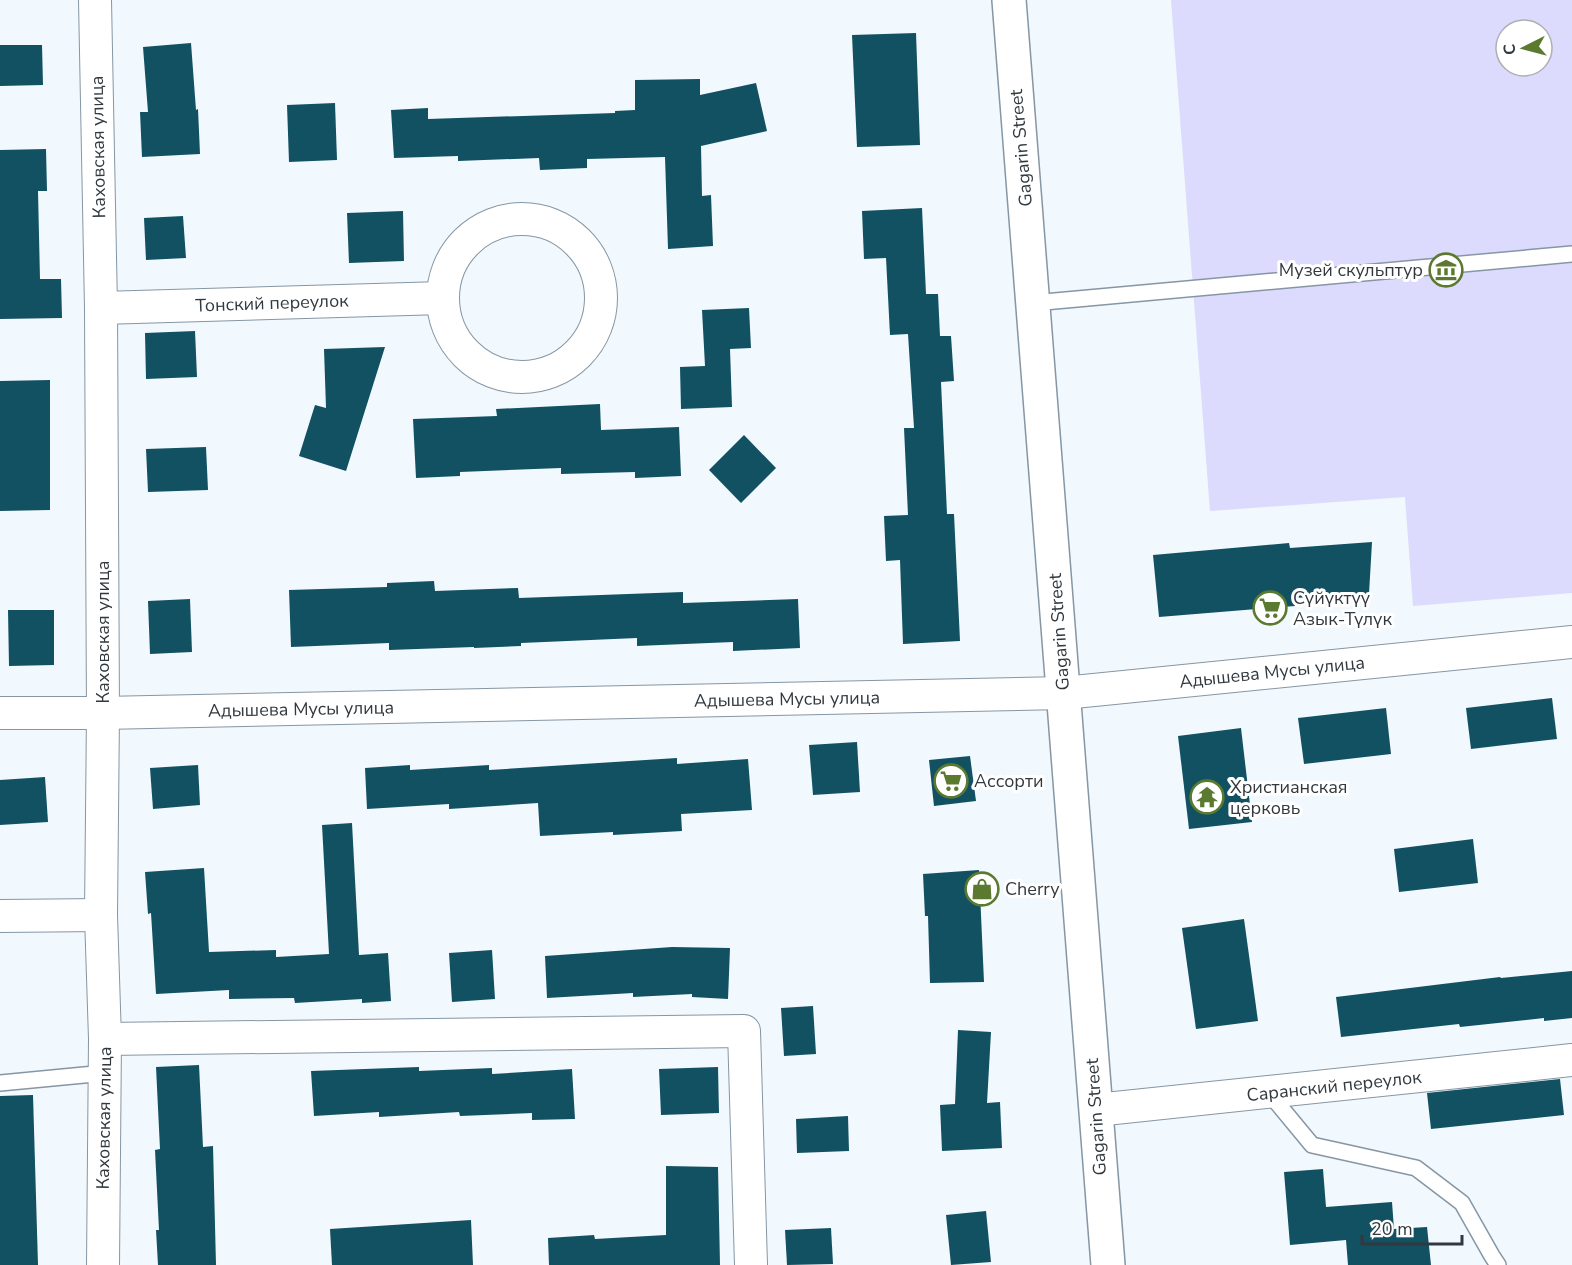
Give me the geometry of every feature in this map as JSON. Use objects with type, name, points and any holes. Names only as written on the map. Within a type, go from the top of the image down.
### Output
[{"type":"main road","name":"Gagarin Street","points":[[1009,0],[1108,1265]]},
{"type":"street","name":"Каховская улица","points":[[95,0],[101,308],[103,713],[101,915],[105,1039],[103,1265]]},
{"type":"street","points":[[514,218],[542,220],[567,231],[581,243],[596,266],[602,293],[597,325],[584,349],[553,372],[527,378],[499,374],[474,361],[456,341],[448,325],[443,298],[449,266],[464,243],[487,226],[514,218]]},
{"type":"street","name":"Тонский переулок","points":[[101,308],[443,298]]},
{"type":"street","name":"Адышева Мусы улица","points":[[0,713],[103,713],[1064,693],[1572,642]]},
{"type":"street","points":[[0,916],[101,915]]},
{"type":"street","points":[[105,1039],[744,1031],[751,1265]]},
{"type":"street","name":"Саранский переулок","points":[[1096,1110],[1572,1060]]},
{"type":"lane","points":[[1033,303],[1572,254]]},
{"type":"lane","points":[[0,1083],[105,1073]]},
{"type":"lane","points":[[1269,1093],[1312,1145],[1416,1168],[1462,1203],[1498,1265]]},
{"type":"shaded area","points":[[1171,0],[1572,0],[1572,593],[1413,606],[1405,497],[1210,511]]},
{"type":"building","points":[[916,33],[920,145],[857,147],[852,35]]},
{"type":"building","points":[[191,43],[200,154],[142,157],[140,112],[148,112],[143,47]]},
{"type":"building","points":[[0,45],[42,45],[43,85],[0,86]]},
{"type":"building","points":[[700,79],[700,95],[756,83],[767,131],[701,146],[702,196],[711,195],[713,246],[668,249],[665,157],[587,159],[587,168],[540,170],[539,158],[458,161],[458,156],[394,158],[391,110],[428,108],[428,119],[615,113],[615,111],[635,110],[635,80]]},
{"type":"building","points":[[335,103],[337,160],[289,162],[287,105]]},
{"type":"building","points":[[46,149],[47,191],[38,191],[40,279],[61,279],[62,318],[0,319],[0,150]]},
{"type":"building","points":[[922,208],[926,294],[938,294],[940,336],[951,336],[954,381],[941,382],[947,514],[954,514],[960,641],[903,644],[900,560],[886,561],[884,516],[908,515],[904,428],[914,428],[908,334],[890,335],[886,258],[864,259],[862,211]]},
{"type":"building","points":[[403,211],[404,261],[349,263],[347,213]]},
{"type":"building","points":[[183,216],[186,258],[146,260],[144,218]]},
{"type":"building","points":[[749,308],[751,348],[730,349],[732,407],[681,409],[680,367],[705,366],[702,310]]},
{"type":"building","points":[[195,331],[197,377],[146,379],[145,333]]},
{"type":"building","points":[[385,347],[346,471],[299,456],[315,405],[326,408],[324,349]]},
{"type":"building","points":[[50,380],[50,510],[0,511],[0,381]]},
{"type":"building","points":[[600,404],[601,430],[679,427],[681,476],[635,478],[635,472],[561,474],[561,468],[460,472],[460,476],[416,478],[413,419],[497,416],[496,409]]},
{"type":"building","points":[[744,435],[776,468],[741,503],[709,470]]},
{"type":"building","points":[[206,447],[208,490],[148,492],[146,449]]},
{"type":"building","points":[[1372,542],[1369,594],[1294,598],[1295,606],[1159,617],[1153,555],[1289,543],[1290,548]]},
{"type":"building","points":[[434,581],[435,591],[518,588],[519,598],[683,592],[683,603],[798,599],[800,648],[733,651],[733,642],[637,646],[637,638],[521,643],[521,646],[474,648],[389,650],[389,643],[291,647],[289,590],[387,587],[387,583]]},
{"type":"building","points":[[190,599],[192,652],[150,654],[148,601]]},
{"type":"building","points":[[8,610],[54,610],[54,665],[9,666]]},
{"type":"building","points":[[1552,698],[1557,739],[1471,749],[1466,708]]},
{"type":"building","points":[[1386,708],[1391,754],[1304,764],[1298,718]]},
{"type":"building","points":[[1241,728],[1252,822],[1189,829],[1178,736]]},
{"type":"building","points":[[857,742],[860,792],[813,795],[809,745]]},
{"type":"building","points":[[970,756],[976,801],[934,806],[929,760]]},
{"type":"building","points":[[677,758],[677,764],[748,759],[752,810],[681,814],[682,831],[540,836],[538,803],[449,809],[449,804],[367,809],[365,768],[410,765],[410,770],[489,765],[489,770]]},
{"type":"building","points":[[198,765],[200,805],[153,809],[150,768]]},
{"type":"building","points":[[45,777],[48,822],[0,825],[0,780]]},
{"type":"building","points":[[352,823],[359,955],[388,953],[391,1001],[362,1003],[362,999],[295,1003],[294,998],[229,999],[229,990],[156,994],[151,913],[148,914],[145,872],[204,868],[209,952],[276,950],[276,957],[329,954],[322,825]]},
{"type":"building","points":[[1473,839],[1478,883],[1399,892],[1394,849]]},
{"type":"building","points":[[979,870],[984,982],[930,983],[928,916],[925,916],[923,874]]},
{"type":"building","points":[[1244,919],[1258,1021],[1196,1029],[1182,928]]},
{"type":"building","points":[[672,947],[730,948],[728,999],[692,997],[692,994],[633,997],[633,993],[547,998],[545,956]]},
{"type":"building","points":[[492,950],[495,999],[452,1002],[449,953]]},
{"type":"building","points":[[1572,971],[1572,1018],[1544,1021],[1544,1018],[1460,1027],[1459,1024],[1341,1037],[1336,997],[1500,977]]},
{"type":"building","points":[[813,1006],[816,1054],[784,1056],[781,1008]]},
{"type":"building","points":[[958,1030],[991,1032],[987,1103],[1000,1102],[1002,1148],[942,1151],[940,1105],[955,1104]]},
{"type":"building","points":[[199,1065],[203,1147],[213,1146],[216,1265],[158,1265],[156,1230],[159,1230],[155,1150],[160,1149],[156,1067]]},
{"type":"building","points":[[419,1067],[419,1071],[492,1068],[492,1074],[572,1069],[575,1119],[532,1120],[532,1113],[460,1116],[459,1112],[379,1117],[379,1112],[314,1116],[311,1071]]},
{"type":"building","points":[[718,1067],[719,1113],[661,1115],[659,1069]]},
{"type":"building","points":[[1560,1079],[1564,1115],[1431,1129],[1427,1093]]},
{"type":"building","points":[[33,1095],[38,1265],[0,1265],[0,1096]]},
{"type":"building","points":[[848,1116],[849,1151],[797,1153],[796,1119]]},
{"type":"building","points":[[666,1166],[718,1167],[720,1265],[549,1265],[548,1238],[594,1235],[595,1239],[666,1235]]},
{"type":"building","points":[[1323,1169],[1326,1207],[1392,1202],[1394,1229],[1427,1227],[1431,1265],[1348,1265],[1346,1240],[1290,1245],[1284,1172]]},
{"type":"building","points":[[986,1211],[991,1262],[951,1265],[946,1215]]},
{"type":"building","points":[[471,1220],[473,1265],[332,1265],[330,1229]]},
{"type":"building","points":[[831,1228],[833,1264],[787,1265],[785,1230]]},
{"type":"place","name":"Музей скульптур","points":[[1446,270]]},
{"type":"place","name":"Сүйүктүү Азык-Түлүк","points":[[1270,608]]},
{"type":"place","name":"Ассорти","points":[[951,781]]},
{"type":"place","name":"Христианская церковь","points":[[1207,797]]},
{"type":"place","name":"Cherry","points":[[982,889]]}]
